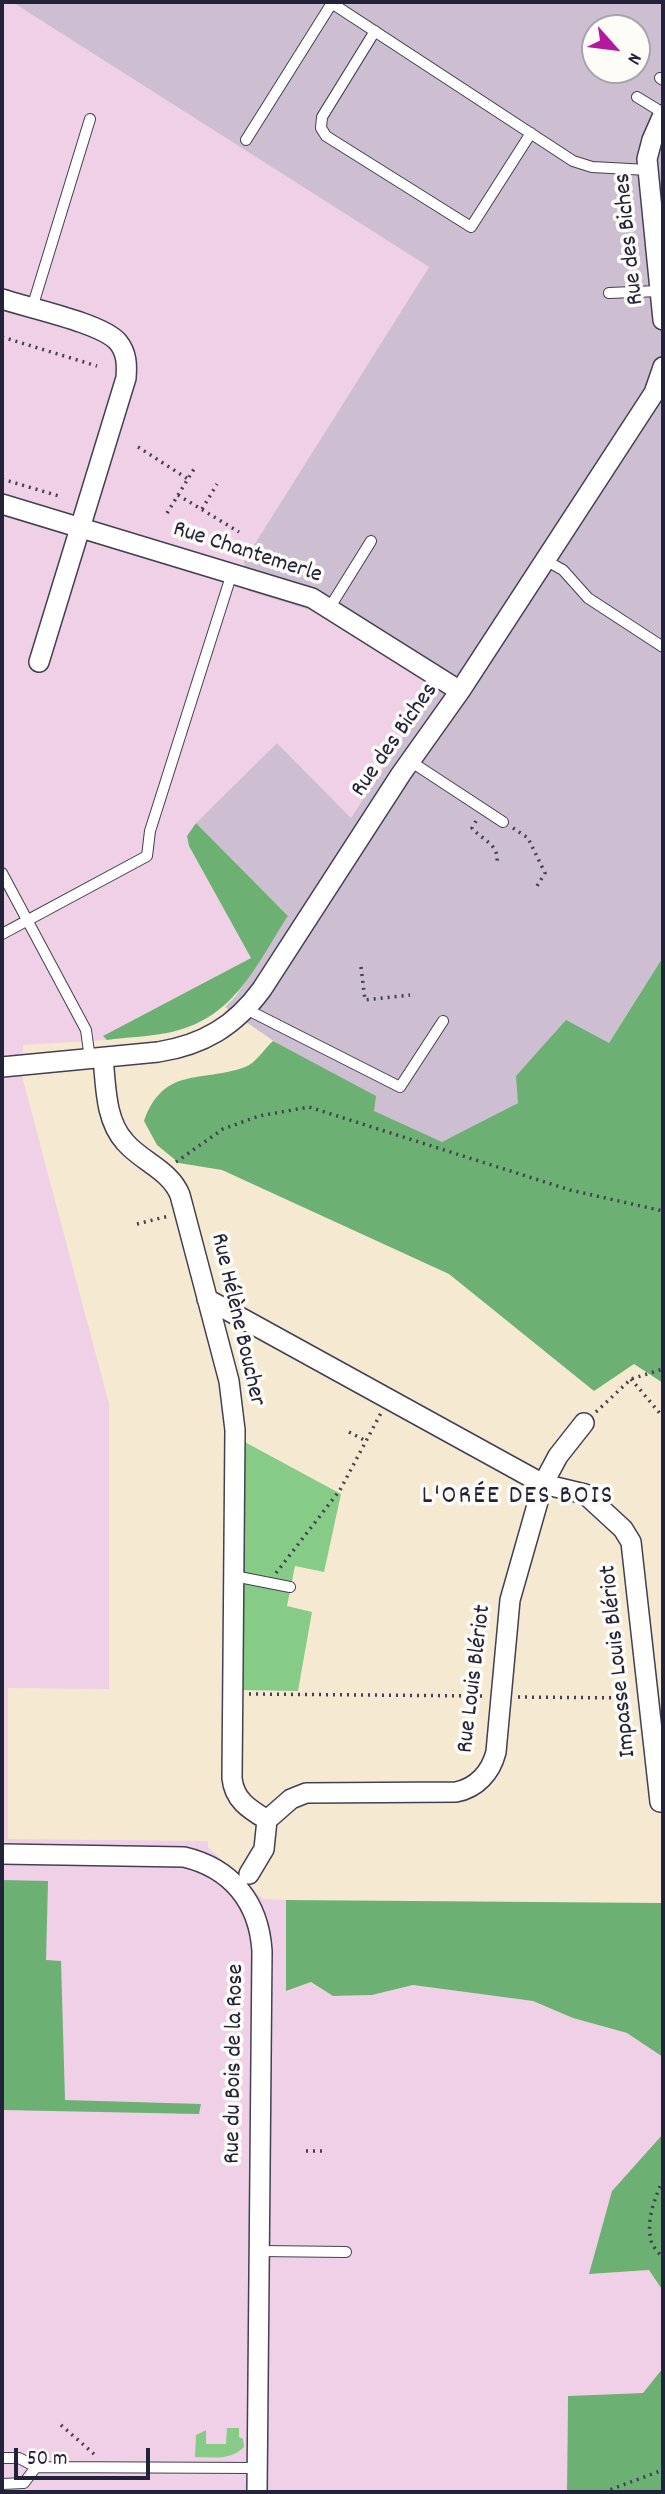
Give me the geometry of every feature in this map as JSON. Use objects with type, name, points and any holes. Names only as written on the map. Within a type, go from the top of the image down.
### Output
[{"type":"street","name":"Rue des Biches","points":[[663,114],[649,150],[648,170],[663,320]]},
{"type":"street","points":[[2,299],[107,333],[118,342],[126,358],[126,378],[39,662]]},
{"type":"street","name":"Rue des Biches","points":[[96,1059],[192,1045],[217,1033],[246,1009],[262,989],[410,761],[460,691],[662,377]]},
{"type":"street","name":"Rue Chantemerle","points":[[2,504],[300,593],[330,607],[460,691]]},
{"type":"street","points":[[2,1067],[96,1059]]},
{"type":"street","name":"Rue Hélène Boucher","points":[[96,1059],[116,1129],[131,1148],[164,1173],[178,1189],[229,1381],[234,1411],[233,1788],[241,1802],[267,1821]]},
{"type":"street","points":[[207,1299],[543,1484]]},
{"type":"street","name":"Rue Louis Blériot","points":[[267,1821],[290,1799],[306,1793],[456,1792],[469,1788],[484,1776],[494,1758],[512,1588],[543,1484],[558,1456],[584,1423]]},
{"type":"street","name":"Impasse Louis Blériot","points":[[543,1484],[584,1494],[629,1538],[660,1802]]},
{"type":"street","points":[[249,1874],[264,1849],[267,1821]]},
{"type":"street","name":"Rue du Bois de la Rose","points":[[2,1854],[184,1857],[198,1860],[225,1874],[245,1895],[258,1922],[262,1951],[257,2492]]},
{"type":"lane","points":[[246,140],[331,2],[582,164],[648,170]]},
{"type":"lane","points":[[375,31],[322,117],[321,128],[326,136],[471,227],[531,133]]},
{"type":"lane","points":[[637,97],[663,114]]},
{"type":"lane","points":[[32,309],[90,119]]},
{"type":"lane","points":[[608,293],[660,284]]},
{"type":"lane","points":[[330,607],[371,541]]},
{"type":"lane","points":[[545,559],[563,570],[588,598],[663,648]]},
{"type":"lane","points":[[2,934],[147,856],[150,831],[232,573]]},
{"type":"lane","points":[[410,761],[503,822]]},
{"type":"lane","points":[[2,873],[86,1030],[96,1059]]},
{"type":"lane","points":[[246,1009],[400,1087],[443,1021]]},
{"type":"lane","points":[[234,1576],[290,1587]]},
{"type":"lane","points":[[259,2251],[345,2252]]},
{"type":"lane","points":[[2,2458],[19,2458],[36,2467],[257,2468]]},
{"type":"lane","points":[[2,2484],[24,2483],[36,2467]]},
{"type":"path","points":[[2,337],[97,366]]},
{"type":"path","points":[[138,447],[188,479]]},
{"type":"path","points":[[167,513],[194,469]]},
{"type":"path","points":[[2,479],[59,496]]},
{"type":"path","points":[[202,509],[217,484]]},
{"type":"path","points":[[178,495],[239,532]]},
{"type":"path","points":[[484,809],[472,828],[495,849],[497,862]]},
{"type":"path","points":[[503,822],[528,838],[545,873],[537,886]]},
{"type":"path","points":[[361,967],[365,1000],[410,995]]},
{"type":"path","points":[[164,1173],[223,1129],[259,1116],[309,1107],[570,1190],[663,1211]]},
{"type":"path","points":[[137,1224],[185,1212]]},
{"type":"path","points":[[584,1423],[631,1380],[663,1369]]},
{"type":"path","points":[[631,1380],[663,1417]]},
{"type":"path","points":[[268,1583],[340,1490],[389,1399]]},
{"type":"path","points":[[349,1432],[366,1441]]},
{"type":"path","points":[[232,1694],[648,1698]]},
{"type":"path","points":[[306,2151],[326,2151]]},
{"type":"path","points":[[663,2180],[652,2208],[650,2232],[651,2242],[663,2258]]},
{"type":"path","points":[[61,2425],[94,2454]]},
{"type":"path","points":[[604,2492],[663,2470]]},
{"type":"shaded area","points":[[2,2],[12,2],[429,267],[244,561],[435,686],[351,818],[277,743],[196,823],[188,836],[189,846],[251,958],[103,1036],[107,1040],[23,1045],[23,1080],[109,1404],[109,1689],[8,1688],[8,1839],[208,1841],[208,1847],[263,1899],[286,1900],[287,1991],[311,1982],[333,1996],[372,1995],[413,1985],[533,2001],[573,2018],[627,2033],[660,2052],[663,2057],[663,2134],[612,2191],[590,2274],[649,2270],[663,2291],[663,2368],[643,2393],[568,2396],[567,2492],[2,2492]]},
{"type":"shaded area","points":[[12,2],[663,2],[663,957],[609,1043],[518,1103],[442,1143],[373,1111],[225,1007],[236,996],[288,916],[196,823],[277,743],[351,818],[435,687],[320,613],[248,591],[244,561],[429,267]]},
{"type":"green space","points":[[196,823],[288,916],[240,989],[209,1017],[167,1033],[107,1040],[103,1036],[251,958],[189,846],[187,836]]},
{"type":"green space","points":[[663,957],[663,1383],[634,1364],[594,1391],[449,1274],[222,1170],[179,1163],[157,1145],[144,1121],[152,1104],[173,1084],[185,1079],[245,1067],[273,1041],[376,1096],[374,1111],[442,1142],[518,1103],[516,1076],[566,1020],[609,1043]]},
{"type":"green space","points":[[241,1440],[341,1494],[324,1572],[295,1566],[287,1606],[312,1612],[298,1691],[240,1690]]},
{"type":"green space","points":[[2,1880],[48,1881],[46,1960],[61,1961],[65,2100],[201,2104],[199,2114],[2,2110]]},
{"type":"green space","points":[[286,1900],[663,1903],[663,2057],[627,2033],[573,2018],[533,2001],[413,1985],[372,1995],[333,1996],[311,1982],[286,1991]]},
{"type":"green space","points":[[663,2134],[663,2291],[649,2270],[589,2274],[612,2191]]},
{"type":"green space","points":[[663,2368],[663,2492],[567,2492],[568,2396],[643,2393]]},
{"type":"green space","points":[[227,2428],[239,2428],[239,2437],[243,2439],[244,2447],[227,2456],[195,2457],[196,2435],[206,2430],[206,2444],[226,2444]]},
{"type":"district","name":"L'ORÉE DES BOIS","points":[[518,1498]]}]
